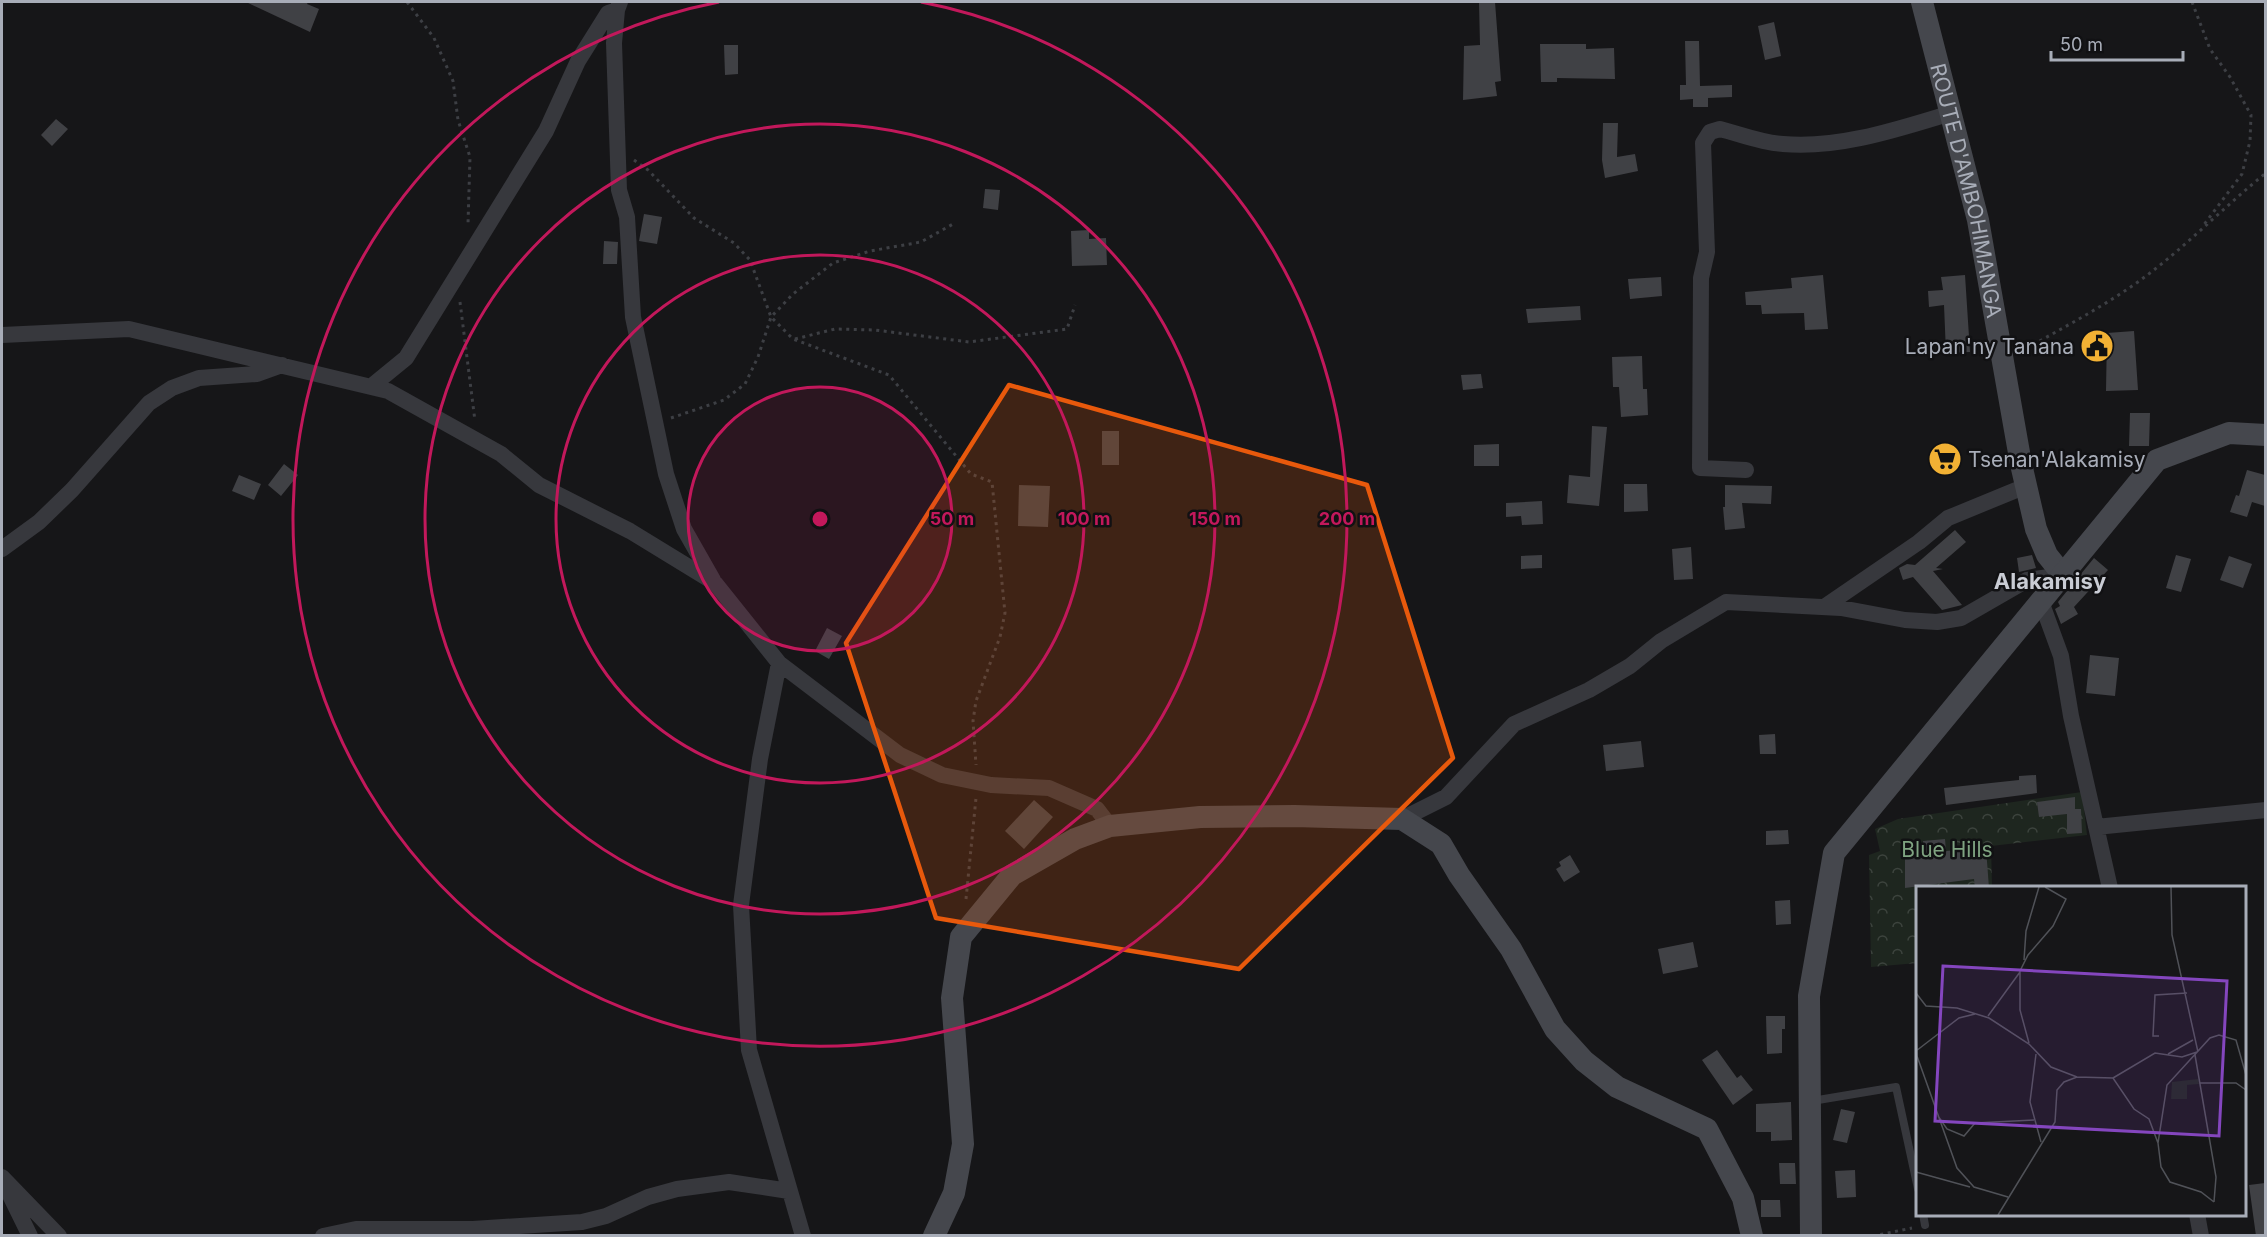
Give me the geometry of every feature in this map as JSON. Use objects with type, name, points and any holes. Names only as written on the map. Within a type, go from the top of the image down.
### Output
[{"type":"street","name":"ROUTE D'AMBOHIMANGA","points":[[1922,2],[1978,220],[2026,486],[2036,529],[2047,555],[2063,575]]},
{"type":"street","points":[[619,6],[614,43],[619,189],[627,217],[633,317],[666,474],[684,529],[715,583],[779,663],[900,755],[942,775],[978,782],[1049,788],[1097,809],[1110,826]]},
{"type":"street","points":[[373,385],[406,357],[546,131],[578,60],[608,13],[619,6]]},
{"type":"street","points":[[1746,470],[1700,468],[1701,278],[1707,252],[1702,143],[1710,132],[1720,129],[1782,144],[1833,142],[1898,129],[1951,113]]},
{"type":"street","points":[[2,336],[129,329],[373,385],[487,447],[539,485],[630,531],[715,583]]},
{"type":"street","points":[[2,549],[39,522],[72,489],[149,402],[172,388],[199,378],[257,374],[283,365]]},
{"type":"street","points":[[1811,1236],[1809,996],[1834,854],[2042,604],[2157,460],[2229,433],[2265,435]]},
{"type":"street","points":[[1824,607],[1919,542],[1948,518],[2026,486]]},
{"type":"street","points":[[934,1236],[954,1192],[963,1144],[952,998],[962,937],[1012,875],[1075,839],[1110,826],[1200,817],[1402,819],[1446,797],[1514,724],[1589,690],[1630,666],[1661,640],[1726,602],[1824,607],[1937,622],[1961,618],[2027,580],[2063,575]]},
{"type":"street","points":[[2042,604],[2061,656],[2110,886]]},
{"type":"street","points":[[779,663],[760,759],[741,905],[749,1050],[803,1236]]},
{"type":"street","points":[[2096,827],[2265,810]]},
{"type":"street","points":[[1402,819],[1441,844],[1511,949],[1555,1029],[1584,1061],[1617,1087],[1707,1129],[1743,1198],[1752,1236]]},
{"type":"street","points":[[2,1177],[30,1236]]},
{"type":"street","points":[[2,1177],[59,1236]]},
{"type":"street","points":[[323,1236],[356,1229],[473,1229],[582,1222],[606,1216],[648,1197],[677,1189],[729,1182],[789,1191]]},
{"type":"street","points":[[2197,1216],[2201,1236]]},
{"type":"lane","points":[[1810,1101],[1896,1087],[1916,1184]]},
{"type":"lane","points":[[1923,1216],[1925,1226]]},
{"type":"path","points":[[407,2],[434,38],[453,81],[458,120],[470,157],[467,233]]},
{"type":"path","points":[[2192,2],[2210,50],[2230,77],[2251,114],[2250,141],[2242,174],[2195,237]]},
{"type":"path","points":[[618,148],[648,170],[694,218],[734,243],[750,260],[771,317],[793,339],[889,375],[971,474],[992,482],[1005,613],[1000,637],[976,701],[973,721],[978,782],[965,904]]},
{"type":"path","points":[[2003,362],[2136,283],[2195,237],[2234,198],[2265,173]]},
{"type":"path","points":[[655,425],[724,400],[745,384],[758,357],[771,317],[793,294],[834,263],[870,251],[921,242],[952,224]]},
{"type":"path","points":[[462,269],[460,306],[474,418],[487,447]]},
{"type":"path","points":[[793,339],[835,329],[875,330],[969,342],[1036,335],[1067,329],[1075,305]]},
{"type":"path","points":[[1873,1236],[1925,1226]]},
{"type":"highlighted area","points":[[1009,385],[1367,485],[1453,758],[1239,969],[936,918],[846,643]]},
{"type":"green space","name":"Blue Hills","points":[[2082,792],[2087,835],[1991,846],[1992,886],[1916,886],[1916,963],[1871,967],[1869,855],[1880,851],[1875,829],[1898,819]]},
{"type":"building","points":[[246,2],[308,2],[307,4],[319,9],[310,32]]},
{"type":"building","points":[[1479,2],[1495,2],[1501,81],[1495,82],[1497,96],[1463,100],[1464,46],[1480,45]]},
{"type":"building","points":[[1774,22],[1781,56],[1765,60],[1758,26]]},
{"type":"building","points":[[1685,41],[1699,41],[1700,86],[1732,85],[1732,97],[1708,98],[1708,107],[1693,107],[1693,99],[1680,100],[1680,85],[1686,85]]},
{"type":"building","points":[[1540,44],[1586,44],[1586,49],[1614,48],[1615,79],[1557,78],[1557,82],[1541,82]]},
{"type":"building","points":[[724,45],[738,45],[738,74],[725,75]]},
{"type":"building","points":[[56,119],[68,129],[52,146],[41,135]]},
{"type":"building","points":[[1603,123],[1618,123],[1617,157],[1635,154],[1638,171],[1605,178],[1602,160]]},
{"type":"building","points":[[985,189],[1000,190],[998,210],[983,208]]},
{"type":"building","points":[[644,214],[662,217],[657,244],[639,241]]},
{"type":"building","points":[[1089,230],[1089,239],[1106,238],[1107,265],[1072,266],[1071,231]]},
{"type":"building","points":[[604,241],[618,242],[617,264],[603,264]]},
{"type":"building","points":[[1823,275],[1828,329],[1805,330],[1804,313],[1762,314],[1761,305],[1746,305],[1745,292],[1792,288],[1791,278]]},
{"type":"building","points":[[1965,275],[1970,352],[1946,353],[1944,305],[1929,307],[1928,291],[1943,290],[1941,277]]},
{"type":"building","points":[[1661,277],[1662,296],[1630,299],[1628,279]]},
{"type":"building","points":[[1580,306],[1581,320],[1528,323],[1526,309]]},
{"type":"building","points":[[2134,331],[2138,390],[2106,391],[2107,333]]},
{"type":"building","points":[[1642,356],[1643,389],[1647,389],[1648,415],[1621,417],[1619,387],[1613,387],[1612,357]]},
{"type":"building","points":[[1481,374],[1483,388],[1463,390],[1461,375]]},
{"type":"building","points":[[2130,413],[2150,413],[2149,446],[2129,446]]},
{"type":"building","points":[[1592,426],[1607,427],[1599,506],[1567,503],[1569,475],[1590,477]]},
{"type":"building","points":[[1102,431],[1119,431],[1119,465],[1102,465]]},
{"type":"building","points":[[1499,444],[1499,466],[1474,466],[1474,445]]},
{"type":"building","points":[[284,464],[298,475],[281,496],[268,485]]},
{"type":"building","points":[[2247,470],[2265,475],[2265,506],[2252,502],[2247,517],[2230,512],[2236,495],[2239,496]]},
{"type":"building","points":[[239,475],[261,484],[254,500],[232,491]]},
{"type":"building","points":[[1624,484],[1647,484],[1648,511],[1624,512]]},
{"type":"building","points":[[1019,485],[1050,486],[1048,527],[1018,526]]},
{"type":"building","points":[[1725,485],[1772,486],[1771,504],[1742,503],[1745,528],[1725,530],[1723,507],[1725,507]]},
{"type":"building","points":[[1542,501],[1543,524],[1522,525],[1521,516],[1506,517],[1506,503]]},
{"type":"building","points":[[1955,530],[1966,542],[1936,568],[1943,569],[1933,571],[1962,605],[1942,610],[1913,577],[1903,580],[1899,568],[1907,564],[1915,565]]},
{"type":"building","points":[[1691,547],[1693,579],[1674,580],[1672,549]]},
{"type":"building","points":[[1542,555],[1542,568],[1521,569],[1521,556]]},
{"type":"building","points":[[2032,555],[2036,568],[2019,572],[2017,558]]},
{"type":"building","points":[[2176,555],[2191,559],[2181,592],[2166,588]]},
{"type":"building","points":[[2229,556],[2252,564],[2243,588],[2220,580]]},
{"type":"building","points":[[2094,558],[2108,570],[2074,607],[2078,614],[2061,624],[2055,609],[2060,606],[2058,602]]},
{"type":"building","points":[[827,628],[842,636],[829,659],[815,651]]},
{"type":"building","points":[[2090,655],[2119,658],[2115,696],[2086,693]]},
{"type":"building","points":[[1775,734],[1776,754],[1760,754],[1759,735]]},
{"type":"building","points":[[1641,741],[1644,767],[1606,771],[1603,745]]},
{"type":"building","points":[[2036,775],[2037,793],[1946,805],[1944,788],[2019,780],[2019,776]]},
{"type":"building","points":[[2075,797],[2075,809],[2081,809],[2082,833],[2067,834],[2067,814],[2039,817],[2037,802]]},
{"type":"building","points":[[1034,800],[1053,817],[1024,849],[1005,831]]},
{"type":"building","points":[[1788,830],[1789,844],[1766,845],[1766,831]]},
{"type":"building","points":[[1945,839],[1946,851],[1986,848],[1989,886],[1975,886],[1974,879],[1905,888],[1905,856],[1924,856],[1923,841]]},
{"type":"building","points":[[1570,855],[1580,872],[1564,882],[1556,869],[1561,866],[1559,862]]},
{"type":"building","points":[[1790,900],[1791,924],[1776,925],[1775,901]]},
{"type":"building","points":[[1693,942],[1698,967],[1663,974],[1658,949]]},
{"type":"building","points":[[1766,1016],[1785,1016],[1785,1029],[1782,1029],[1782,1053],[1767,1054]]},
{"type":"building","points":[[1717,1050],[1737,1078],[1741,1075],[1753,1090],[1733,1105],[1702,1060]]},
{"type":"building","points":[[1791,1102],[1792,1140],[1771,1141],[1771,1132],[1756,1132],[1756,1104]]},
{"type":"building","points":[[1841,1109],[1855,1112],[1847,1143],[1833,1140]]},
{"type":"building","points":[[1779,1163],[1795,1163],[1796,1184],[1780,1184]]},
{"type":"building","points":[[1855,1170],[1856,1197],[1837,1198],[1835,1171]]},
{"type":"building","points":[[2265,1183],[2265,1236],[2256,1236],[2249,1185]]},
{"type":"building","points":[[1761,1200],[1780,1200],[1781,1217],[1761,1217]]},
{"type":"place","name":"Lapan'ny Tanana","points":[[2097,346]]},
{"type":"place","name":"Tsenan'Alakamisy","points":[[1945,459]]},
{"type":"district","name":"Alakamisy","points":[[2050,581]]}]
